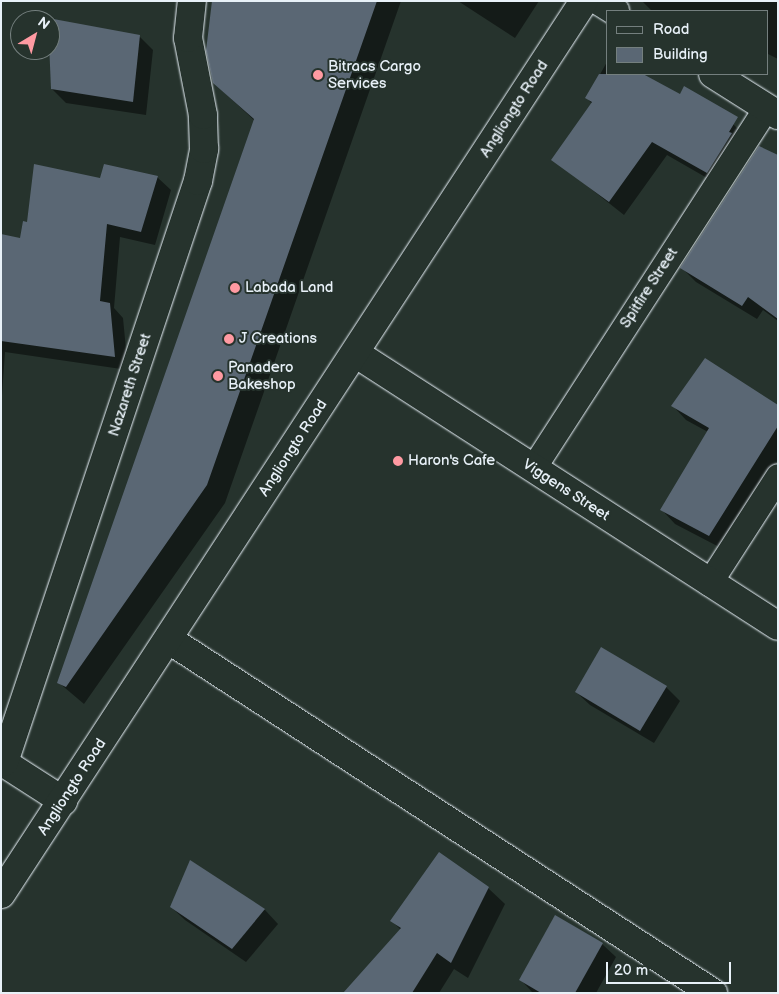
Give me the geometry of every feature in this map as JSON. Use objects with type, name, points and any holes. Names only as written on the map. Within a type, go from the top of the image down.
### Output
[{"type":"street","name":"Nazareth Street","points":[[2,761],[198,181],[204,148],[203,115],[188,38],[192,1]]},
{"type":"street","name":"Angliongto Road","points":[[1,894],[584,1]]},
{"type":"street","points":[[599,1],[613,10]]},
{"type":"street","points":[[715,75],[772,111]]},
{"type":"street","name":"Viggens Street","points":[[355,353],[778,626]]},
{"type":"street","points":[[168,638],[713,993]]},
{"type":"street","points":[[2,761],[63,801]]},
{"type":"lane","name":"Spitfire Street","points":[[532,468],[772,111]]},
{"type":"lane","points":[[710,583],[778,476]]},
{"type":"building","points":[[212,1],[377,1],[207,485],[66,687],[57,683],[254,119],[213,83],[206,51]]},
{"type":"building","points":[[60,20],[140,35],[133,102],[51,89],[50,60],[60,60]]},
{"type":"building","points":[[599,74],[645,75],[680,94],[684,86],[738,117],[729,132],[732,133],[707,173],[652,142],[609,202],[551,160],[592,102],[585,98]]},
{"type":"building","points":[[759,146],[778,155],[778,319],[748,297],[742,306],[680,268]]},
{"type":"building","points":[[34,164],[100,178],[104,164],[158,176],[141,232],[107,224],[100,301],[110,303],[115,357],[1,341],[1,234],[20,238],[23,221],[27,222]]},
{"type":"building","points":[[705,358],[778,405],[778,426],[709,536],[660,510],[709,428],[671,406]]},
{"type":"building","points":[[601,647],[667,686],[640,731],[575,692]]},
{"type":"building","points":[[439,852],[489,887],[451,963],[437,953],[412,993],[343,993],[401,928],[390,921]]},
{"type":"building","points":[[190,860],[265,909],[232,949],[170,907]]},
{"type":"building","points":[[555,915],[603,943],[575,993],[541,993],[519,980]]},
{"type":"place","name":"Bitracs Cargo Services","points":[[318,75]]},
{"type":"place","name":"Labada Land","points":[[235,288]]},
{"type":"place","name":"J Creations","points":[[229,339]]},
{"type":"place","name":"Panadero Bakeshop","points":[[218,376]]},
{"type":"place","name":"Haron's Cafe","points":[[398,461]]}]
